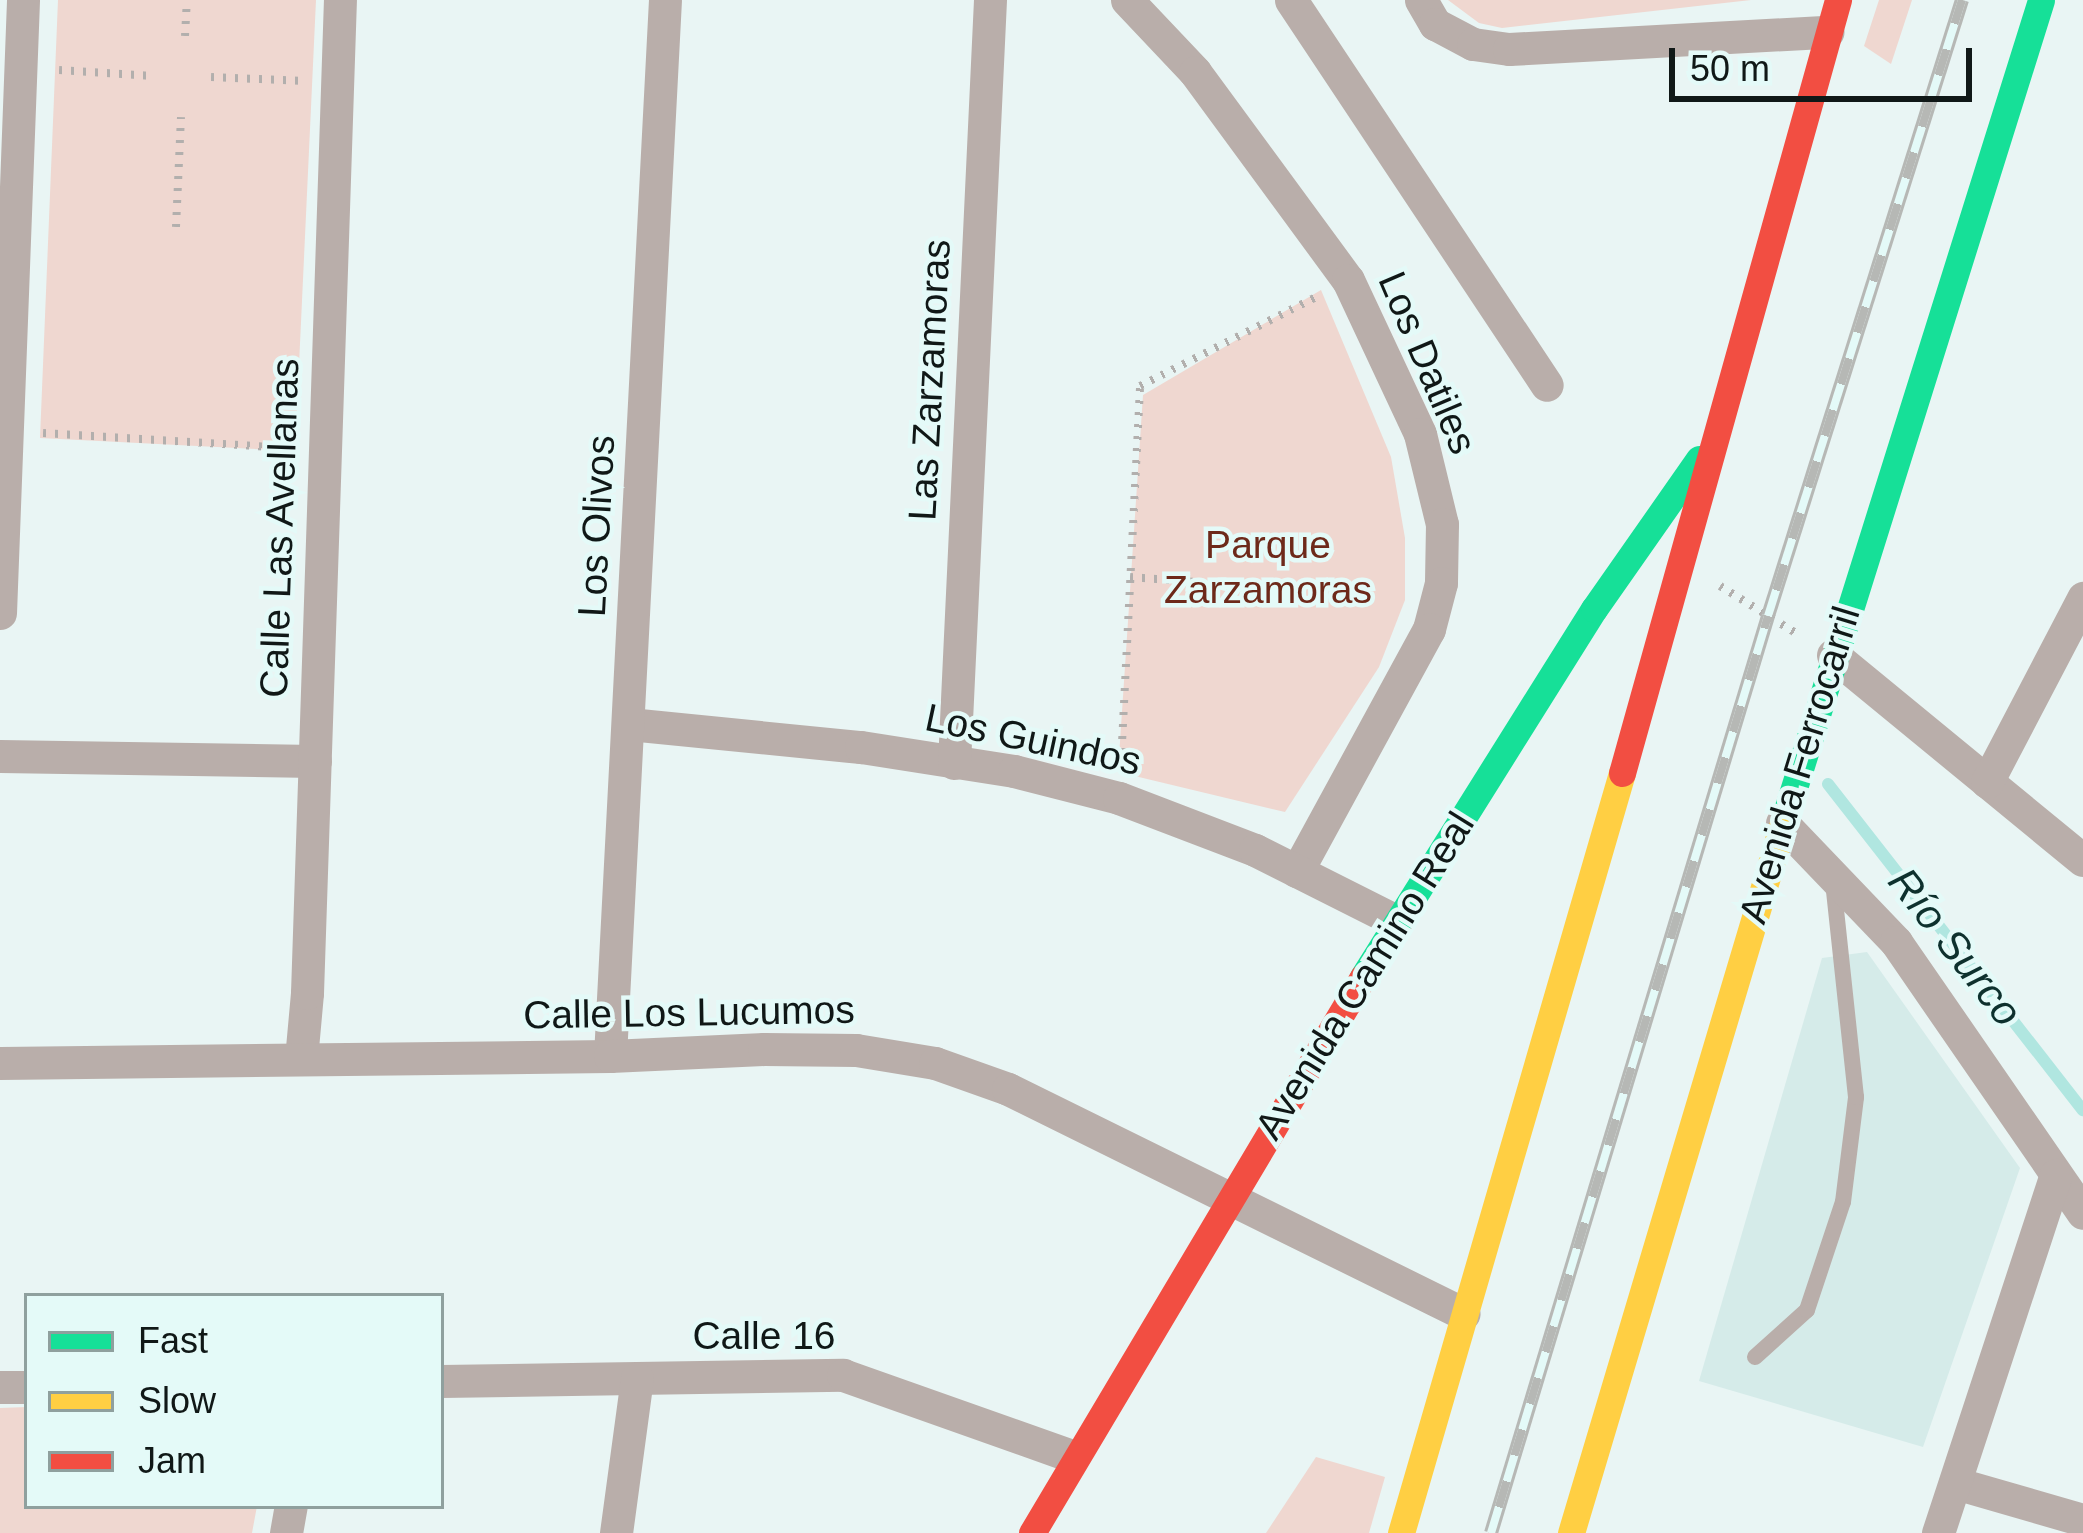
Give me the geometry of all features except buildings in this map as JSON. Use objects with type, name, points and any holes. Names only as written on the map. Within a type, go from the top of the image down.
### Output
[{"type":"street","points":[[0,613],[23,0]]},
{"type":"street","name":"Calle Las Avellanas","points":[[301,1059],[340,0]]},
{"type":"street","name":"Los Olivos","points":[[610,1057],[665,0]]},
{"type":"street","name":"Las Zarzamoras","points":[[954,764],[990,0]]},
{"type":"street","name":"Los Datiles","points":[[1127,0],[1195,72],[1348,280],[1420,434],[1442,524],[1443,563],[1429,629],[1297,871]]},
{"type":"street","points":[[1291,0],[1546,385]]},
{"type":"street","points":[[1401,1533],[1683,562],[1833,16],[1508,49],[1473,44],[1435,24],[1421,0]]},
{"type":"street","name":"Avenida Ferrocarril","points":[[1571,1533],[1833,655],[2041,0]]},
{"type":"street","name":"Avenida Camino Real","points":[[1031,1533],[1072,1456],[1396,921],[1594,609],[1718,431]]},
{"type":"street","points":[[1987,782],[2083,598]]},
{"type":"street","points":[[1833,655],[2083,860]]},
{"type":"street","name":"Los Guindos","points":[[629,724],[861,748],[1014,771],[1119,798],[1297,871],[1396,921]]},
{"type":"street","points":[[0,756],[315,761]]},
{"type":"street","points":[[1782,824],[1896,942],[2083,1213]]},
{"type":"street","name":"Calle Los Lucumos","points":[[0,1063],[610,1057],[787,1049],[856,1050],[934,1063],[1008,1089],[1464,1314]]},
{"type":"street","points":[[1938,1533],[2056,1175]]},
{"type":"street","name":"Calle 16","points":[[444,1381],[843,1375],[1072,1456]]},
{"type":"street","points":[[616,1533],[637,1378]]},
{"type":"street","points":[[1955,1483],[2083,1520]]},
{"type":"lane","points":[[1755,1357],[1807,1310],[1843,1202],[1856,1097],[1832,875]]},
{"type":"path","points":[[185,36],[187,0]]},
{"type":"path","points":[[58,70],[153,76]]},
{"type":"path","points":[[211,77],[308,81]]},
{"type":"path","points":[[176,227],[181,117]]},
{"type":"path","points":[[1119,798],[1140,386],[1348,280]]},
{"type":"path","points":[[43,435],[294,448]]},
{"type":"path","points":[[1683,562],[1833,655]]},
{"type":"path","points":[[1130,577],[1196,582]]},
{"type":"shaded area","points":[[1867,952],[2020,1168],[1923,1447],[1699,1381],[1822,958]]},
{"type":"green space","points":[[58,0],[316,0],[295,451],[40,438]]},
{"type":"green space","points":[[1448,0],[1751,0],[1502,28],[1479,23]]},
{"type":"green space","points":[[1879,0],[1912,0],[1891,64],[1864,46]]},
{"type":"green space","name":"Parque Zarzamoras","points":[[1321,290],[1391,457],[1405,538],[1405,600],[1379,667],[1285,812],[1118,772],[1143,395]]},
{"type":"green space","points":[[24,1407],[24,1509],[256,1509],[252,1533],[0,1533],[0,1408]]},
{"type":"green space","points":[[1316,1457],[1385,1477],[1369,1533],[1266,1533]]},
{"type":"waterway","name":"Río Surco","points":[[1828,784],[2083,1110]]},
{"type":"railway","points":[[1491,1533],[1768,616],[1962,0]]},
{"type":"traffic: fast","points":[[1783,823],[2041,0]]},
{"type":"traffic: fast","points":[[1363,977],[1594,609],[1699,459]]},
{"type":"traffic: slow","points":[[1401,1533],[1622,773]]},
{"type":"traffic: slow","points":[[1571,1533],[1783,823]]},
{"type":"traffic: jam","points":[[1622,773],[1838,0]]},
{"type":"traffic: jam","points":[[1032,1533],[1363,977]]}]
